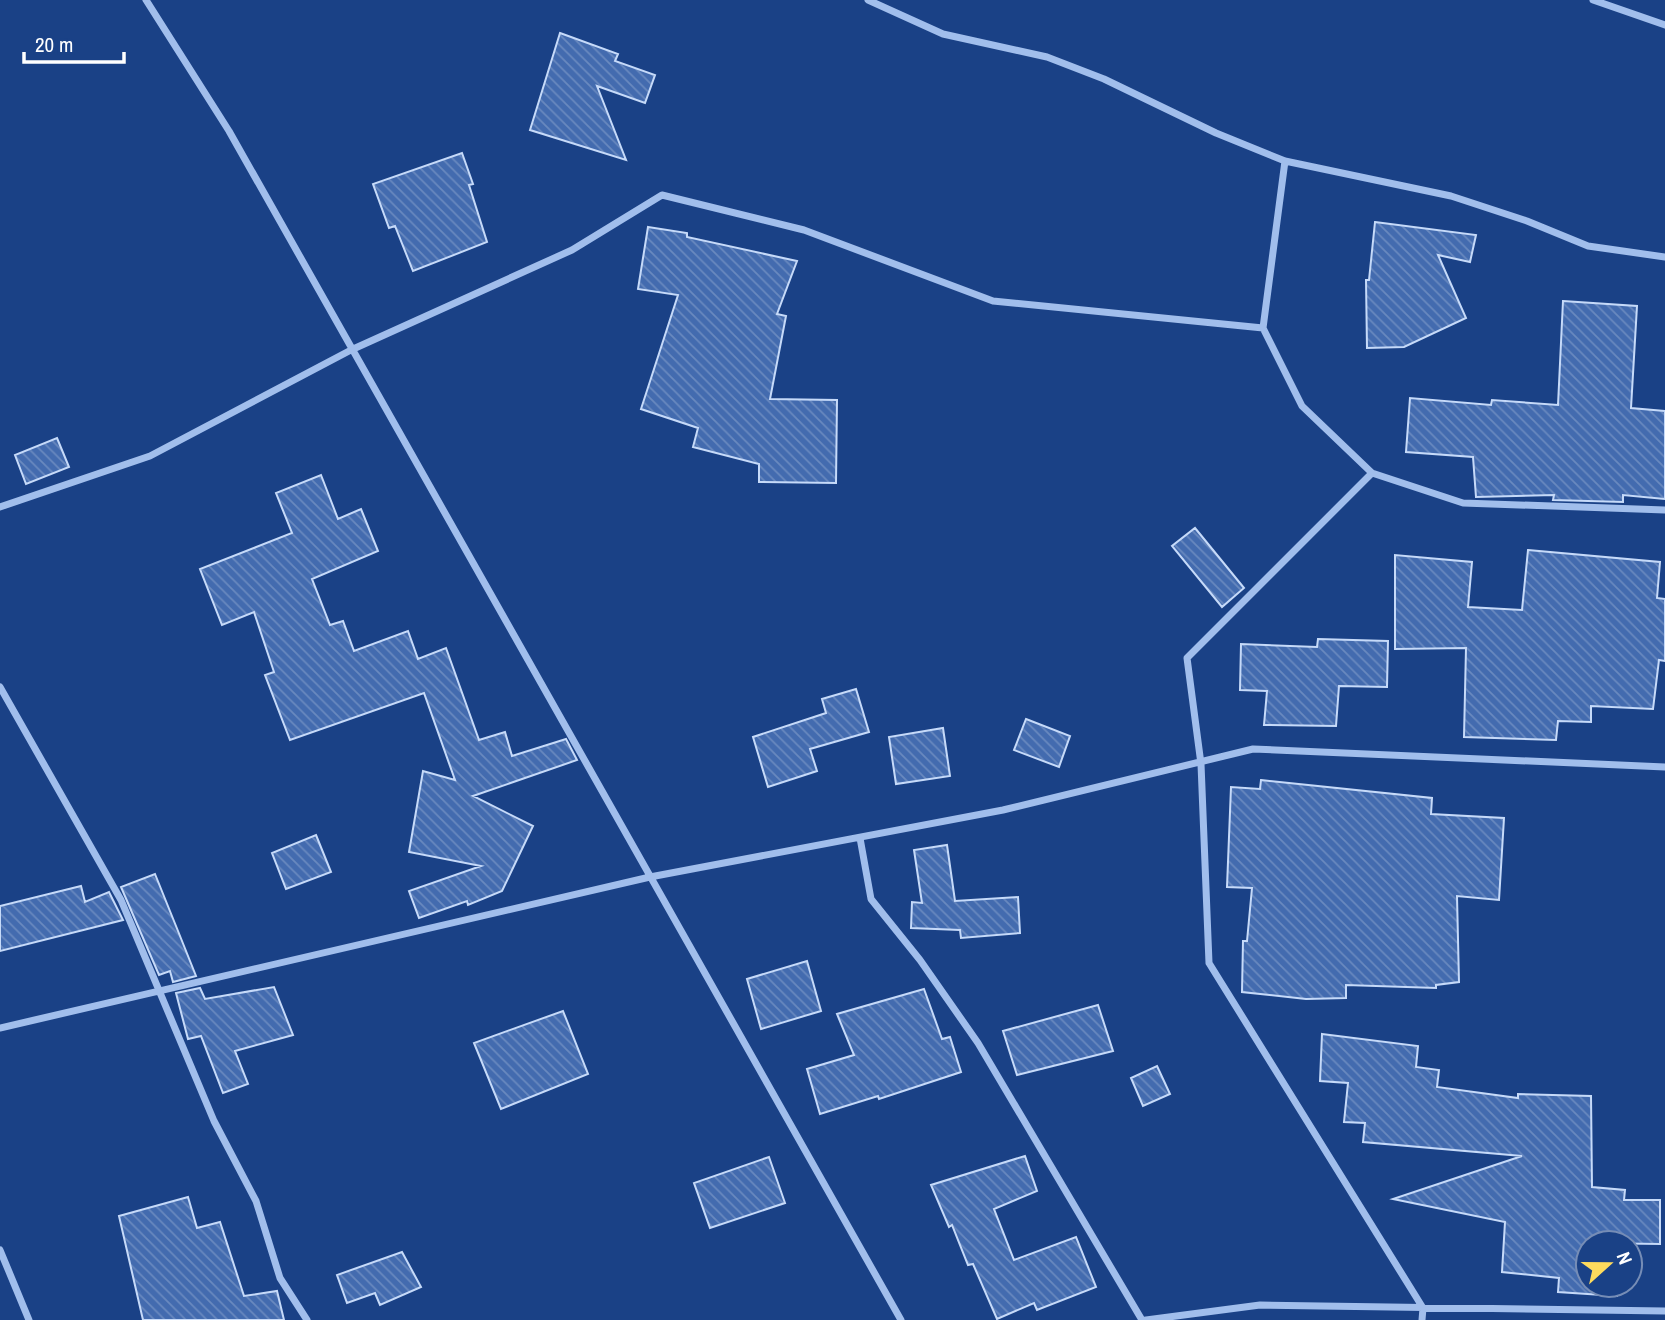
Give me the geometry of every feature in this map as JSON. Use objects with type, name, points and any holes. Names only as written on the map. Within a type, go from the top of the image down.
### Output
[{"type":"street","points":[[146,0],[229,131],[901,1320]]},
{"type":"street","points":[[868,0],[943,34],[1047,57],[1104,79],[1216,133],[1285,161],[1451,197],[1527,221],[1588,246],[1665,257]]},
{"type":"street","points":[[1593,0],[1665,25]]},
{"type":"street","points":[[1285,161],[1263,328],[1302,406],[1372,473],[1463,503],[1665,510]]},
{"type":"street","points":[[0,507],[150,456],[351,350],[572,250],[662,195],[804,230],[993,301],[1263,328]]},
{"type":"street","points":[[1372,473],[1187,657],[1201,764],[1209,963],[1423,1308],[1422,1320]]},
{"type":"street","points":[[0,687],[121,900],[214,1121],[256,1201],[280,1278],[307,1320]]},
{"type":"street","points":[[0,1028],[650,877],[1003,810],[1201,764],[1252,749],[1665,767]]},
{"type":"street","points":[[860,838],[871,899],[920,960],[978,1043],[1144,1320],[1260,1305],[1665,1311]]},
{"type":"street","points":[[0,1250],[29,1320]]},
{"type":"building","points":[[560,33],[618,54],[615,61],[655,75],[645,103],[597,86],[626,160],[530,130]]},
{"type":"building","points":[[462,153],[473,184],[469,185],[487,242],[413,271],[395,226],[389,228],[373,184]]},
{"type":"building","points":[[1375,222],[1476,235],[1470,262],[1438,255],[1466,318],[1404,347],[1367,348],[1366,280],[1369,280]]},
{"type":"building","points":[[648,227],[687,233],[687,237],[797,261],[777,314],[786,316],[770,399],[837,400],[836,483],[759,482],[759,464],[693,447],[698,428],[641,409],[678,295],[638,289]]},
{"type":"building","points":[[1563,301],[1637,306],[1631,408],[1665,411],[1665,499],[1623,495],[1623,502],[1553,500],[1554,495],[1476,497],[1473,457],[1406,452],[1410,398],[1491,405],[1492,400],[1558,405]]},
{"type":"building","points":[[57,438],[69,467],[26,484],[15,455]]},
{"type":"building","points":[[321,475],[338,519],[361,509],[378,551],[312,579],[330,625],[343,621],[354,651],[408,631],[418,659],[446,648],[479,740],[505,732],[512,756],[566,739],[577,760],[473,796],[533,826],[502,891],[468,905],[467,901],[419,918],[409,891],[481,866],[409,852],[423,771],[455,780],[424,693],[290,740],[265,675],[274,672],[254,612],[222,625],[200,569],[292,533],[276,493]]},
{"type":"building","points":[[1195,528],[1244,588],[1222,607],[1172,546]]},
{"type":"building","points":[[1528,550],[1660,562],[1657,598],[1665,599],[1665,661],[1659,660],[1653,709],[1591,706],[1591,722],[1558,721],[1556,740],[1464,737],[1466,648],[1395,649],[1395,555],[1472,562],[1468,607],[1522,610]]},
{"type":"building","points":[[1318,639],[1388,641],[1387,687],[1339,686],[1336,726],[1264,725],[1267,691],[1240,690],[1241,644],[1317,647]]},
{"type":"building","points":[[856,689],[869,732],[810,749],[817,771],[768,787],[753,737],[826,713],[822,699]]},
{"type":"building","points":[[1026,719],[1070,736],[1059,767],[1014,750]]},
{"type":"building","points":[[943,728],[950,776],[896,784],[889,737]]},
{"type":"building","points":[[1261,780],[1432,798],[1431,814],[1504,818],[1499,900],[1457,896],[1459,982],[1436,985],[1436,988],[1346,985],[1346,998],[1306,999],[1242,992],[1243,941],[1247,941],[1252,888],[1227,887],[1231,787],[1260,789]]},
{"type":"building","points":[[316,835],[331,872],[286,889],[272,853]]},
{"type":"building","points":[[947,845],[955,901],[1018,897],[1020,933],[961,938],[960,930],[911,928],[912,902],[922,903],[914,850]]},
{"type":"building","points":[[155,874],[196,976],[173,982],[170,971],[159,975],[121,887]]},
{"type":"building","points":[[81,886],[85,902],[109,892],[123,920],[0,951],[0,906]]},
{"type":"building","points":[[807,961],[821,1011],[761,1029],[747,979]]},
{"type":"building","points":[[274,987],[293,1035],[235,1051],[248,1084],[223,1093],[201,1036],[188,1039],[176,993],[200,988],[205,999]]},
{"type":"building","points":[[924,989],[942,1039],[950,1037],[961,1072],[879,1099],[878,1096],[820,1114],[807,1069],[854,1055],[837,1014]]},
{"type":"building","points":[[1098,1005],[1113,1051],[1017,1075],[1003,1031]]},
{"type":"building","points":[[563,1011],[588,1074],[501,1109],[474,1043]]},
{"type":"building","points":[[1322,1034],[1418,1046],[1416,1067],[1439,1070],[1437,1087],[1518,1098],[1518,1094],[1591,1096],[1592,1187],[1625,1190],[1624,1200],[1660,1200],[1660,1244],[1644,1244],[1644,1229],[1574,1229],[1574,1293],[1558,1292],[1559,1278],[1502,1272],[1505,1222],[1393,1199],[1522,1156],[1363,1142],[1365,1123],[1344,1122],[1348,1083],[1320,1081]]},
{"type":"building","points":[[1157,1066],[1170,1094],[1143,1106],[1131,1078]]},
{"type":"building","points":[[1025,1156],[1037,1191],[994,1209],[1014,1260],[1076,1237],[1096,1287],[1037,1310],[1034,1303],[997,1319],[973,1264],[968,1265],[952,1225],[949,1227],[931,1185]]},
{"type":"building","points":[[769,1157],[785,1203],[710,1228],[694,1183]]},
{"type":"building","points":[[188,1197],[197,1228],[220,1222],[244,1296],[277,1291],[284,1320],[143,1320],[119,1216]]},
{"type":"building","points":[[402,1252],[421,1287],[380,1305],[375,1293],[347,1303],[337,1275]]}]
